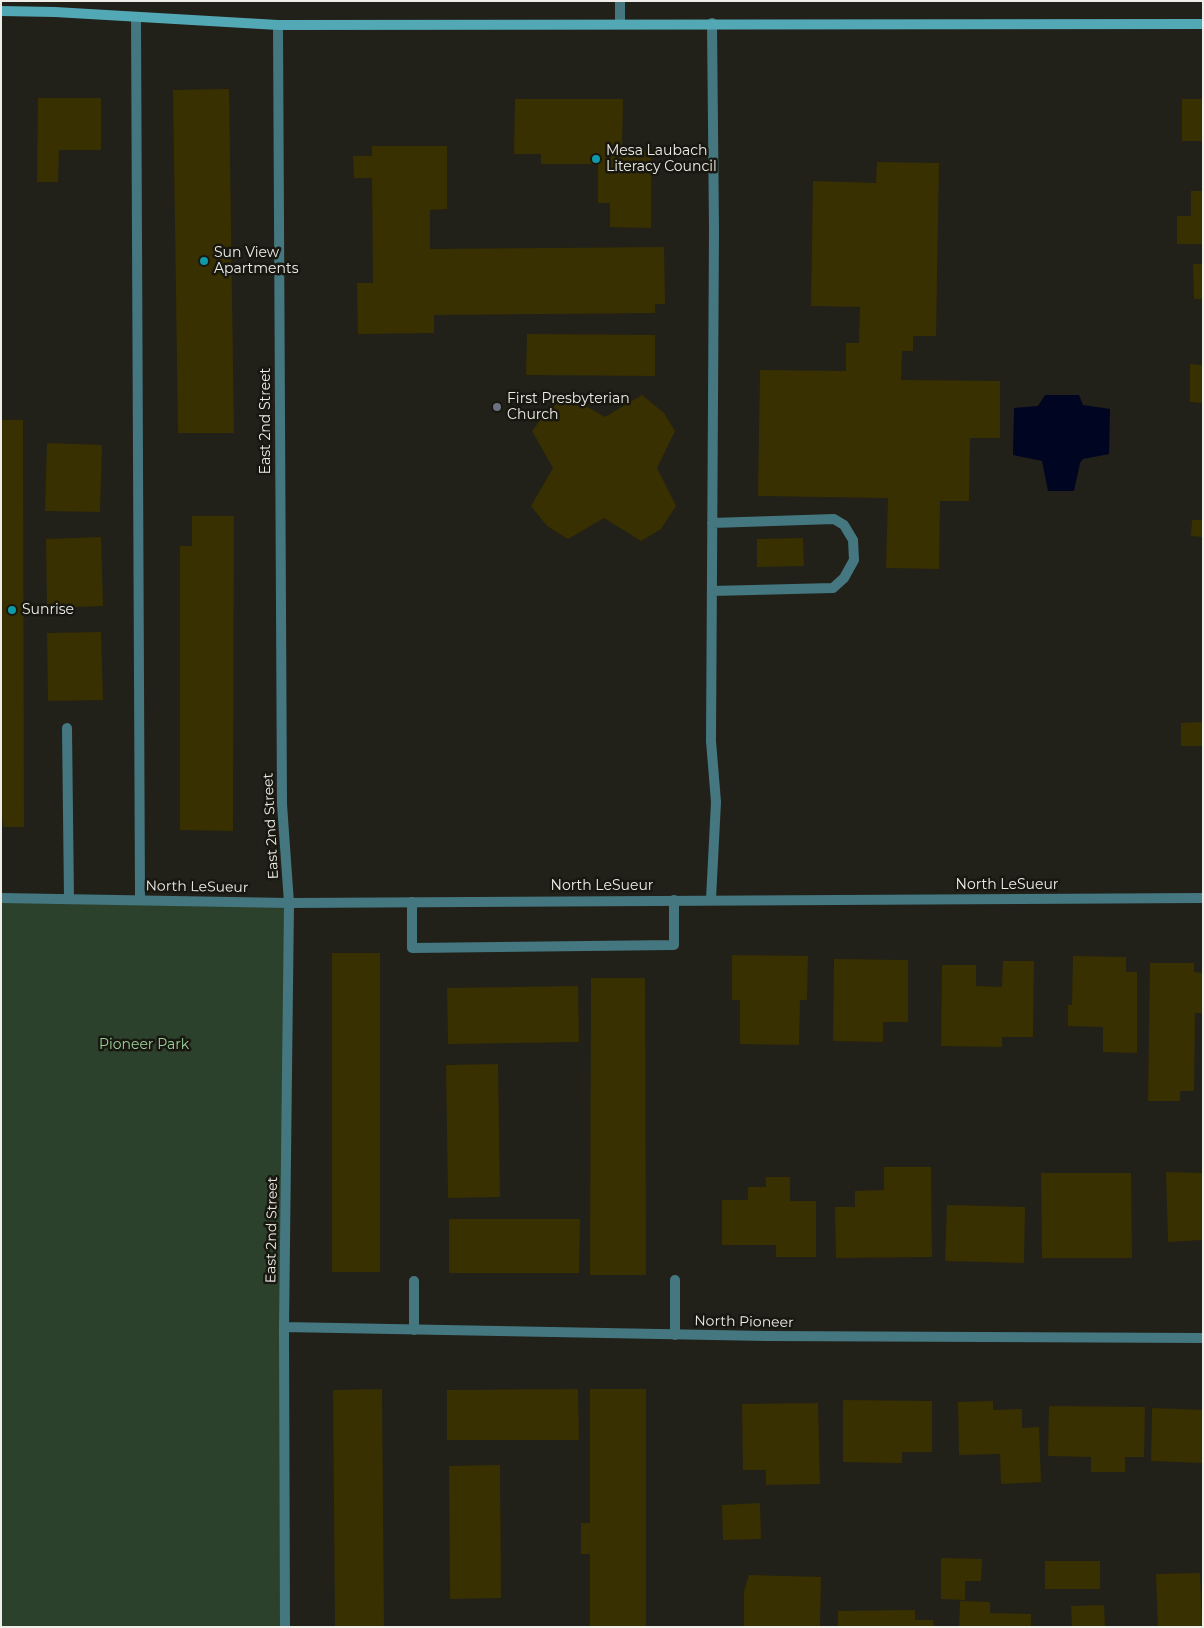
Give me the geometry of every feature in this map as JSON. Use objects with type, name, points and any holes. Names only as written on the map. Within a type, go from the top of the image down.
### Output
[{"type":"main road","points":[[1,11],[55,12],[278,25],[712,23],[1203,24]]},
{"type":"street","points":[[620,1],[620,24]]},
{"type":"street","points":[[136,18],[140,899]]},
{"type":"street","points":[[711,899],[716,802],[711,741],[714,230],[712,23]]},
{"type":"street","name":"East 2nd Street","points":[[278,25],[282,804],[289,903],[284,1327],[285,1627]]},
{"type":"street","points":[[712,523],[834,519],[844,525],[853,540],[854,560],[844,578],[834,588],[712,591]]},
{"type":"street","points":[[67,728],[69,899]]},
{"type":"street","name":"North LeSueur","points":[[1,898],[289,903],[711,899],[1203,898]]},
{"type":"street","points":[[412,902],[412,948],[674,945],[674,900]]},
{"type":"street","points":[[675,1280],[675,1335]]},
{"type":"street","points":[[414,1281],[414,1330]]},
{"type":"street","name":"North Pioneer","points":[[284,1327],[675,1335],[1203,1338]]},
{"type":"green space","name":"Pioneer Park","points":[[1,898],[289,903],[285,1627],[1,1627]]},
{"type":"water","points":[[1045,395],[1079,395],[1083,405],[1110,409],[1109,454],[1083,459],[1080,463],[1074,491],[1048,491],[1042,461],[1013,455],[1014,408],[1038,406]]},
{"type":"building","name":"Sun View Apartments","points":[[229,89],[234,433],[178,433],[173,90]]},
{"type":"building","points":[[38,98],[101,98],[101,150],[59,150],[58,182],[37,182]]},
{"type":"building","name":"Mesa Laubach Literacy Council","points":[[515,99],[623,99],[622,150],[651,150],[651,228],[610,227],[610,203],[598,203],[598,164],[541,164],[541,154],[514,154]]},
{"type":"building","points":[[1182,99],[1203,99],[1203,141],[1182,141]]},
{"type":"building","points":[[372,146],[447,146],[447,209],[430,210],[430,249],[664,247],[665,304],[655,304],[655,313],[434,315],[434,333],[358,334],[357,283],[373,283],[372,178],[354,178],[353,156],[372,156]]},
{"type":"building","points":[[877,162],[939,163],[936,336],[913,336],[913,351],[902,351],[901,380],[1000,381],[1000,438],[970,438],[969,501],[940,501],[939,569],[886,568],[888,498],[758,496],[760,370],[846,371],[846,343],[859,343],[860,307],[811,306],[813,181],[876,183]]},
{"type":"building","points":[[1191,191],[1203,191],[1203,244],[1177,244],[1177,216],[1191,216]]},
{"type":"building","points":[[1193,264],[1203,264],[1203,299],[1194,299]]},
{"type":"building","points":[[527,334],[655,335],[655,376],[526,375]]},
{"type":"building","points":[[1190,364],[1203,365],[1203,403],[1190,402]]},
{"type":"building","points":[[567,395],[605,417],[642,395],[664,413],[675,431],[657,468],[676,506],[661,529],[641,541],[604,518],[568,539],[547,526],[531,506],[553,468],[532,431],[547,411]]},
{"type":"building","name":"Sunrise","points":[[1,420],[23,420],[24,827],[3,827],[1,801]]},
{"type":"building","points":[[47,443],[102,445],[100,512],[45,511]]},
{"type":"building","points":[[192,516],[234,516],[233,831],[180,830],[180,546],[192,546]]},
{"type":"building","points":[[1192,520],[1203,520],[1203,537],[1191,536]]},
{"type":"building","name":"Sunrise","points":[[101,537],[103,606],[47,608],[46,539]]},
{"type":"building","points":[[803,538],[804,566],[757,567],[757,539]]},
{"type":"building","name":"Sunrise","points":[[101,632],[103,700],[48,701],[47,633]]},
{"type":"building","points":[[1203,722],[1203,746],[1181,746],[1181,723]]},
{"type":"building","points":[[332,953],[380,953],[380,1272],[332,1272]]},
{"type":"building","points":[[732,955],[808,956],[807,1000],[800,1000],[799,1045],[740,1044],[740,1000],[732,1000]]},
{"type":"building","points":[[1073,956],[1126,957],[1126,972],[1137,972],[1137,1053],[1103,1052],[1103,1027],[1068,1026],[1068,1005],[1072,1005]]},
{"type":"building","points":[[834,959],[908,960],[908,1022],[883,1022],[883,1042],[833,1041]]},
{"type":"building","points":[[1003,961],[1034,961],[1033,1037],[1002,1037],[1002,1047],[941,1046],[942,965],[976,965],[976,986],[1002,987]]},
{"type":"building","points":[[1150,963],[1194,963],[1194,972],[1203,973],[1203,1013],[1195,1013],[1194,1091],[1180,1091],[1180,1101],[1148,1101]]},
{"type":"building","points":[[591,978],[645,978],[646,1275],[590,1275]]},
{"type":"building","points":[[578,986],[579,1042],[448,1044],[447,988]]},
{"type":"building","points":[[498,1064],[500,1197],[448,1198],[446,1065]]},
{"type":"building","points":[[884,1167],[931,1167],[932,1257],[836,1258],[835,1207],[855,1207],[855,1191],[884,1190]]},
{"type":"building","points":[[1166,1172],[1203,1173],[1203,1240],[1168,1242]]},
{"type":"building","points":[[1041,1173],[1131,1173],[1132,1258],[1042,1258]]},
{"type":"building","points":[[766,1177],[790,1177],[790,1201],[816,1201],[816,1257],[776,1257],[776,1245],[722,1245],[722,1200],[748,1200],[748,1187],[766,1187]]},
{"type":"building","points":[[947,1205],[1025,1207],[1024,1263],[945,1261]]},
{"type":"building","points":[[449,1219],[580,1219],[579,1273],[449,1273]]},
{"type":"building","points":[[382,1389],[384,1627],[335,1627],[333,1390]]},
{"type":"building","points":[[578,1389],[579,1440],[447,1440],[447,1390]]},
{"type":"building","points":[[590,1389],[646,1389],[646,1627],[590,1627],[590,1554],[581,1554],[581,1523],[590,1523]]},
{"type":"building","points":[[843,1400],[932,1401],[932,1452],[902,1452],[902,1463],[843,1462]]},
{"type":"building","points":[[993,1401],[993,1410],[1022,1409],[1022,1428],[1039,1427],[1041,1482],[1001,1484],[1000,1454],[959,1455],[958,1402]]},
{"type":"building","points":[[818,1403],[820,1484],[766,1485],[766,1470],[743,1470],[742,1404]]},
{"type":"building","points":[[1049,1406],[1145,1407],[1144,1457],[1125,1457],[1125,1472],[1091,1472],[1091,1457],[1048,1456]]},
{"type":"building","points":[[1152,1408],[1203,1410],[1203,1463],[1151,1461]]},
{"type":"building","points":[[500,1465],[501,1598],[450,1599],[449,1466]]},
{"type":"building","points":[[760,1503],[761,1539],[723,1540],[722,1505]]},
{"type":"building","points":[[941,1558],[982,1559],[981,1581],[965,1581],[965,1600],[941,1599]]},
{"type":"building","points":[[1045,1561],[1100,1561],[1100,1589],[1045,1589]]},
{"type":"building","points":[[1200,1573],[1202,1626],[1158,1627],[1156,1574]]},
{"type":"building","points":[[749,1575],[821,1577],[820,1627],[744,1627],[744,1591]]},
{"type":"building","points":[[960,1601],[990,1602],[990,1613],[1031,1614],[1031,1627],[959,1627]]},
{"type":"building","points":[[1104,1605],[1105,1627],[1072,1627],[1071,1606]]},
{"type":"building","points":[[915,1610],[915,1620],[933,1620],[934,1627],[838,1627],[838,1611]]},
{"type":"place","name":"Mesa Laubach Literacy Council","points":[[596,159]]},
{"type":"place","name":"Sun View Apartments","points":[[204,261]]},
{"type":"place","name":"First Presbyterian Church","points":[[497,407]]},
{"type":"place","name":"Sunrise","points":[[12,610]]}]
